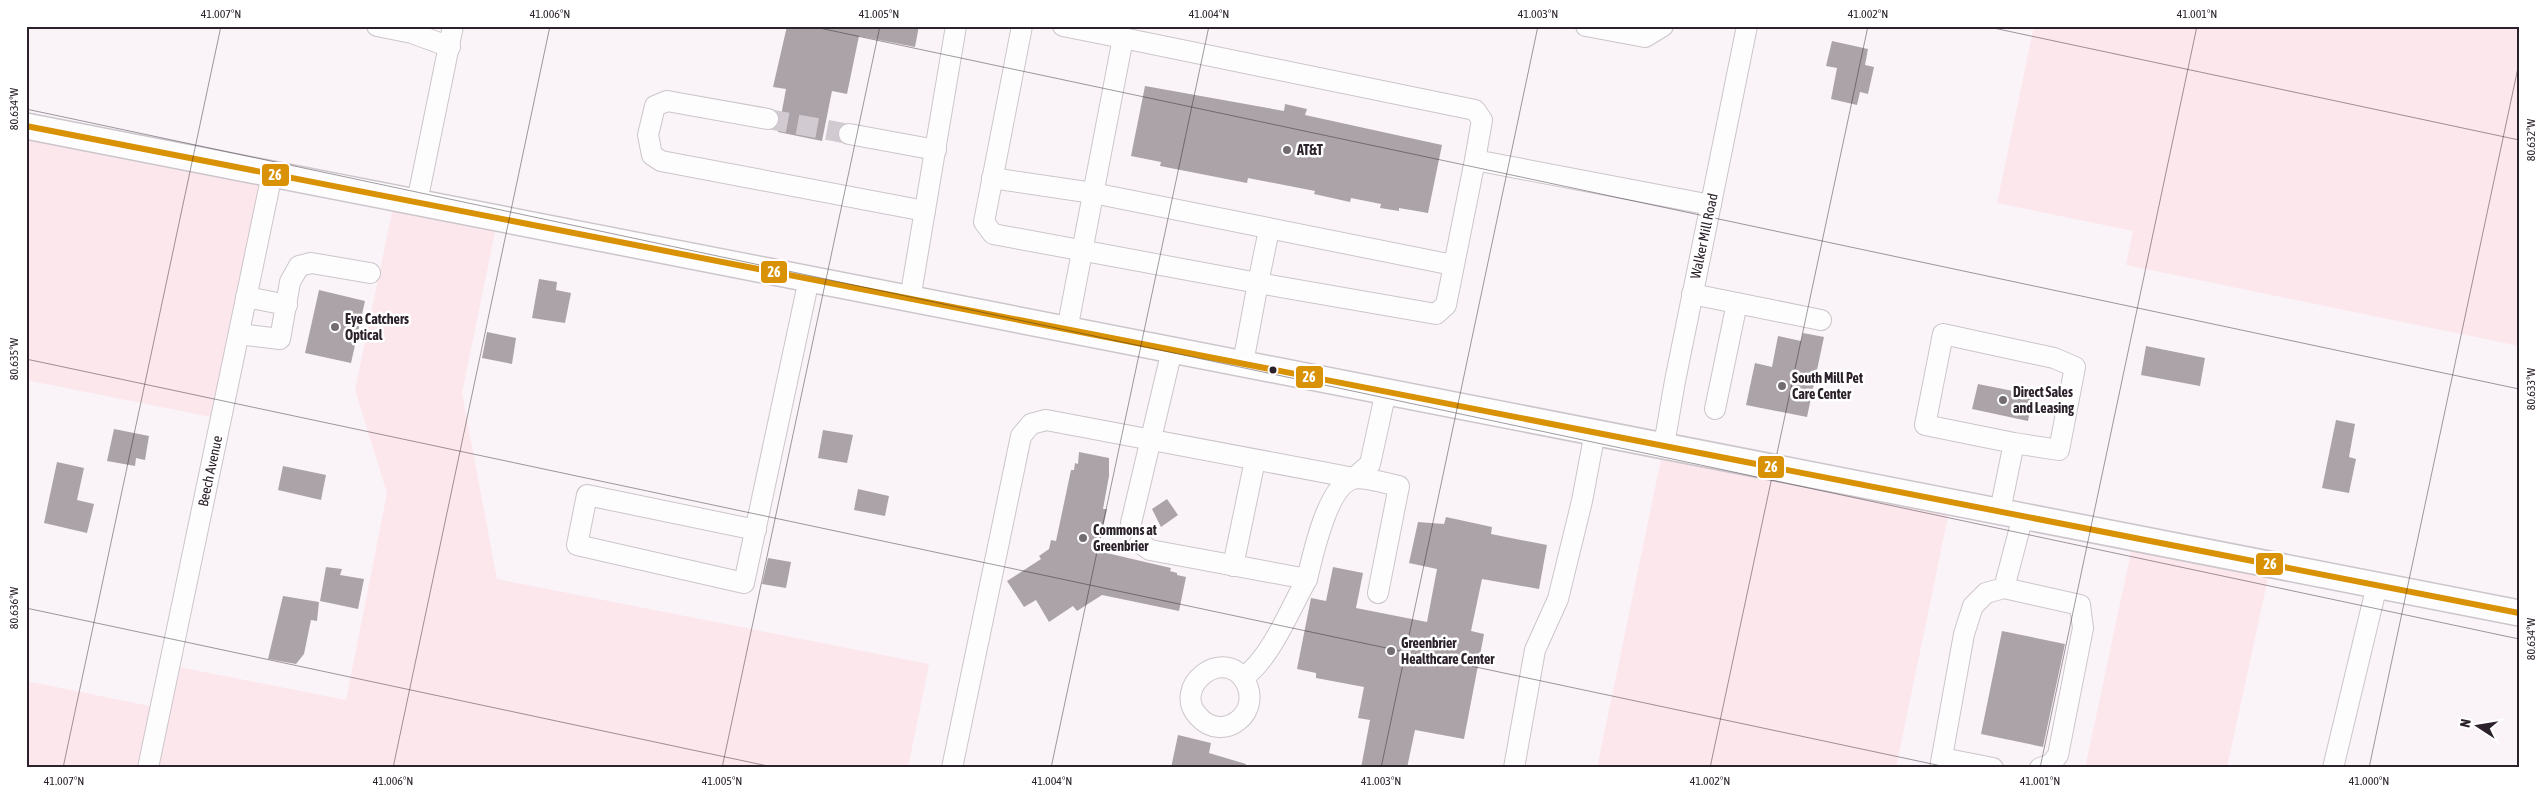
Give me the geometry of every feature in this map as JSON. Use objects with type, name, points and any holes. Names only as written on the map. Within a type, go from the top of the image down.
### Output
[{"type":"main road","points":[[26,126],[2519,612]]},
{"type":"street","points":[[378,26],[412,33],[450,47]]},
{"type":"street","points":[[417,202],[453,26]]},
{"type":"street","points":[[910,299],[956,26]]},
{"type":"street","points":[[1022,26],[984,222],[993,234],[1436,314],[1446,304],[1482,120],[1475,110],[1063,26]]},
{"type":"street","points":[[1586,26],[1645,38],[1664,26]]},
{"type":"street","name":"Walker Mill Road","points":[[1664,445],[1692,294],[1746,26]]},
{"type":"street","points":[[1067,330],[1123,38]]},
{"type":"street","points":[[768,119],[667,101],[656,106],[648,134],[652,155],[661,161],[925,211]]},
{"type":"street","points":[[849,134],[936,150]]},
{"type":"street","points":[[1475,160],[1710,205]]},
{"type":"street","name":"Beech Avenue","points":[[148,768],[272,174]]},
{"type":"street","points":[[992,178],[1093,193],[1268,230],[1453,265]]},
{"type":"street","points":[[1243,363],[1268,230]]},
{"type":"street","points":[[239,334],[280,340],[290,282],[299,266],[311,263],[370,273]]},
{"type":"street","points":[[756,530],[587,495],[577,545],[744,583],[756,530],[809,279]]},
{"type":"street","points":[[1692,294],[1821,320]]},
{"type":"street","points":[[246,297],[286,305]]},
{"type":"street","points":[[1715,409],[1738,303]]},
{"type":"street","points":[[1943,334],[2054,358],[2075,368],[2059,450],[2014,443],[1925,425],[1943,334]]},
{"type":"street","points":[[1131,523],[1172,350]]},
{"type":"street","points":[[1243,678],[1252,672],[1263,658],[1307,579],[1319,534],[1340,485],[1354,478],[1370,464],[1386,391]]},
{"type":"street","points":[[952,768],[1021,436],[1030,424],[1046,420],[1150,441],[1399,486],[1378,593]]},
{"type":"street","points":[[1514,768],[1535,650],[1558,599],[1582,501],[1595,432]]},
{"type":"street","points":[[2004,588],[2011,513],[2014,443]]},
{"type":"street","points":[[1233,566],[1255,460]]},
{"type":"street","points":[[1140,543],[1150,550],[1307,579]]},
{"type":"street","points":[[2333,768],[2377,585]]},
{"type":"street","points":[[1993,768],[1941,763],[1964,634],[1973,606],[1986,593],[2004,588],[2080,604],[2083,628],[2058,755],[2051,764],[2040,768]]},
{"type":"shaded area","points":[[2034,26],[2519,26],[2519,346],[2126,265],[2133,231],[1997,203]]},
{"type":"shaded area","points":[[26,126],[272,174],[221,419],[26,380]]},
{"type":"shaded area","points":[[395,198],[498,218],[462,393],[497,579],[929,664],[908,768],[26,768],[26,681],[160,708],[169,665],[346,700],[387,493],[355,390]]},
{"type":"shaded area","points":[[1664,445],[1951,502],[1896,768],[1597,768]]},
{"type":"shaded area","points":[[2134,538],[2271,564],[2227,768],[2085,768]]},
{"type":"building","points":[[787,26],[919,26],[915,47],[859,36],[847,94],[832,91],[822,141],[778,132],[786,89],[773,87]]},
{"type":"building","points":[[1832,41],[1868,49],[1865,65],[1874,67],[1868,94],[1860,92],[1857,105],[1831,99],[1837,68],[1826,66]]},
{"type":"building","name":"AT&T","points":[[1145,86],[1284,111],[1285,104],[1307,109],[1305,115],[1442,145],[1428,213],[1399,208],[1399,211],[1380,208],[1381,204],[1351,198],[1350,202],[1314,194],[1315,191],[1248,178],[1247,183],[1160,166],[1161,162],[1131,156]]},
{"type":"building","points":[[539,279],[557,282],[556,290],[571,293],[565,323],[532,318]]},
{"type":"building","name":"Eye Catchers Optical","points":[[319,290],[365,301],[351,363],[305,353]]},
{"type":"building","points":[[487,332],[516,338],[512,364],[482,358]]},
{"type":"building","name":"South Mill Pet Care Center","points":[[1803,333],[1824,337],[1807,417],[1746,405],[1755,363],[1772,367],[1778,336],[1801,341]]},
{"type":"building","points":[[2146,346],[2205,358],[2200,386],[2141,375]]},
{"type":"building","name":"Direct Sales and Leasing","points":[[1978,384],[2013,391],[2014,385],[2034,389],[2028,421],[1972,409]]},
{"type":"building","points":[[2336,420],[2355,424],[2349,457],[2356,459],[2349,493],[2322,488]]},
{"type":"building","points":[[114,429],[149,436],[145,460],[136,458],[135,466],[107,461]]},
{"type":"building","points":[[823,430],[853,435],[847,463],[818,458]]},
{"type":"building","name":"Commons at Greenbrier","points":[[1079,452],[1109,458],[1109,476],[1103,509],[1107,509],[1098,551],[1171,568],[1170,571],[1186,577],[1179,611],[1102,595],[1077,611],[1073,606],[1049,622],[1036,600],[1024,607],[1007,581],[1041,559],[1039,556],[1049,549],[1051,540],[1056,541],[1071,470],[1074,470],[1075,463],[1078,464]]},
{"type":"building","points":[[57,462],[84,468],[77,500],[94,504],[87,533],[44,523]]},
{"type":"building","points":[[283,466],[326,475],[321,500],[278,490]]},
{"type":"building","points":[[858,489],[889,496],[885,516],[854,510]]},
{"type":"building","points":[[1167,499],[1178,515],[1161,527],[1152,509]]},
{"type":"building","name":"Greenbrier Healthcare Center","points":[[1446,517],[1492,527],[1491,534],[1547,545],[1539,589],[1482,579],[1471,631],[1484,634],[1464,739],[1415,730],[1407,768],[1361,768],[1370,720],[1358,718],[1364,687],[1316,678],[1316,673],[1297,669],[1311,598],[1326,601],[1333,567],[1363,573],[1356,608],[1427,622],[1437,569],[1409,563],[1418,522],[1444,524]]},
{"type":"building","points":[[768,558],[791,562],[786,588],[762,584]]},
{"type":"building","points":[[326,567],[342,569],[340,575],[364,579],[358,609],[320,601]]},
{"type":"building","points":[[283,596],[319,602],[317,621],[311,620],[304,654],[296,664],[268,659]]},
{"type":"building","points":[[2002,631],[2065,644],[2043,747],[1981,734]]},
{"type":"building","points":[[1178,735],[1211,743],[1209,753],[1246,764],[1245,768],[1171,768]]},
{"type":"tunnel","points":[[768,119],[849,134]]},
{"type":"transit line","name":"26","points":[[26,126],[2519,613]]},
{"type":"place","name":"AT&T","points":[[1287,150]]},
{"type":"place","name":"Eye Catchers Optical","points":[[335,327]]},
{"type":"place","name":"South Mill Pet Care Center","points":[[1782,386]]},
{"type":"place","name":"Direct Sales and Leasing","points":[[2003,400]]},
{"type":"place","name":"Commons at Greenbrier","points":[[1083,538]]},
{"type":"place","name":"Greenbrier Healthcare Center","points":[[1391,651]]}]
